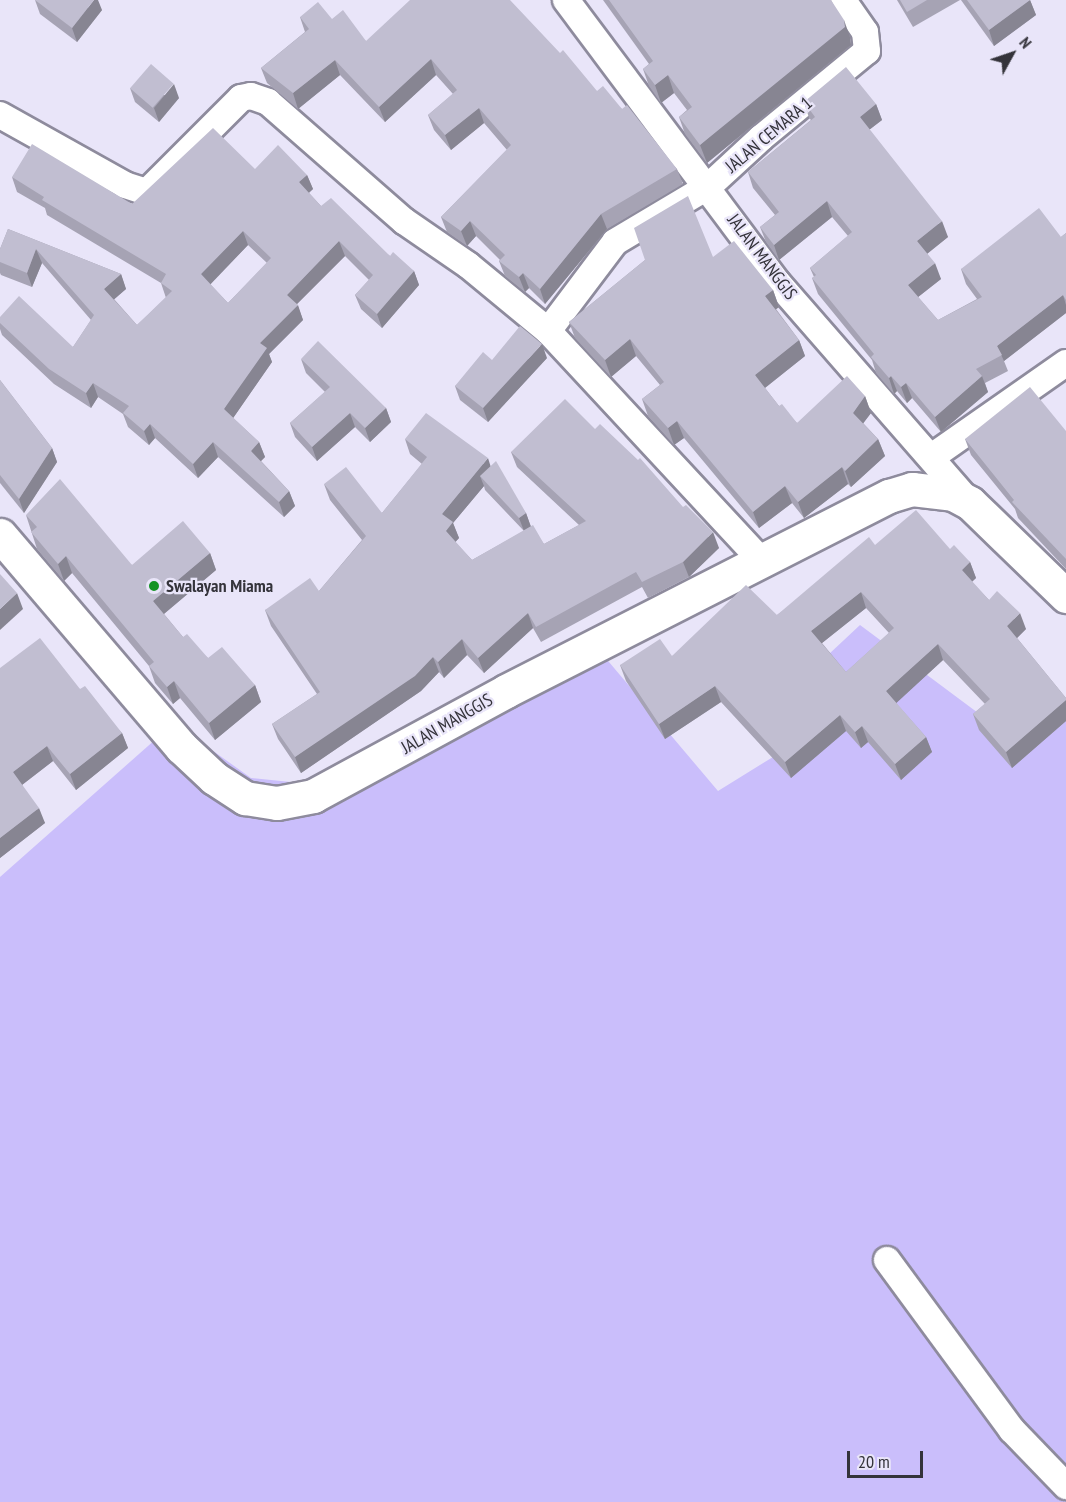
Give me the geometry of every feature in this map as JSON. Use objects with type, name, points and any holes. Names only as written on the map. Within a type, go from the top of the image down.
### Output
[{"type":"street","name":"JALAN MANGGIS","points":[[566,0],[709,186],[777,282],[933,456],[970,503],[1066,596]]},
{"type":"street","name":"JALAN CEMARA 1","points":[[709,186],[761,138],[867,51],[865,32],[843,0]]},
{"type":"street","points":[[0,115],[125,185],[147,192],[234,104],[251,96],[261,98],[404,221],[468,265],[548,331],[762,561]]},
{"type":"street","points":[[548,331],[615,242],[629,230],[709,186]]},
{"type":"street","points":[[933,456],[1066,363]]},
{"type":"street","name":"JALAN MANGGIS","points":[[0,535],[181,747],[214,778],[245,798],[277,803],[313,796],[359,773],[506,691],[889,496],[912,489],[953,494],[970,503]]},
{"type":"street","points":[[887,1260],[1012,1430],[1066,1486]]},
{"type":"shaded area","points":[[860,625],[1029,751],[1066,718],[1066,1502],[0,1502],[0,877],[174,723],[251,778],[359,789],[598,649],[718,791],[820,728],[812,670]]},
{"type":"building","points":[[35,0],[94,0],[72,28]]},
{"type":"building","points":[[410,0],[510,0],[560,53],[563,50],[597,91],[603,86],[622,109],[627,105],[677,169],[601,214],[540,289],[523,273],[519,277],[499,261],[505,255],[470,221],[461,231],[441,217],[511,145],[479,108],[445,135],[428,115],[457,90],[431,59],[379,107],[335,60],[293,93],[261,68],[309,29],[300,17],[318,2],[332,19],[343,10],[366,41]]},
{"type":"building","points":[[609,0],[831,0],[844,20],[845,27],[700,145],[679,117],[692,107],[668,75],[655,85],[643,69],[653,61]]},
{"type":"building","points":[[900,0],[927,0],[907,12]]},
{"type":"building","points":[[967,0],[1030,0],[989,30]]},
{"type":"building","points":[[151,64],[174,84],[153,108],[130,88]]},
{"type":"building","points":[[846,67],[876,104],[860,117],[942,221],[917,241],[935,263],[908,285],[938,320],[982,297],[961,269],[1039,208],[1061,237],[1066,233],[1066,300],[1063,295],[997,346],[1002,355],[976,369],[982,376],[935,417],[906,383],[901,387],[891,376],[889,378],[871,357],[874,354],[812,278],[816,275],[810,268],[852,232],[827,201],[774,245],[760,227],[779,212],[748,172],[815,117],[804,102]]},
{"type":"building","points":[[213,128],[255,169],[278,145],[307,175],[299,182],[321,206],[331,198],[390,256],[393,252],[414,271],[377,314],[355,295],[373,275],[339,241],[287,295],[298,305],[260,343],[267,348],[224,409],[259,442],[251,451],[289,491],[279,502],[213,442],[193,464],[150,424],[144,431],[123,413],[129,406],[93,383],[86,393],[49,369],[0,323],[0,317],[19,296],[73,347],[94,315],[36,249],[27,273],[0,262],[0,249],[8,229],[121,274],[104,289],[137,325],[172,291],[161,283],[166,274],[42,200],[44,197],[12,177],[32,144],[132,204]],"holes":[[[243,231],[271,258],[228,303],[201,274]]]},
{"type":"building","points":[[688,196],[713,257],[734,241],[773,290],[765,296],[799,340],[755,375],[779,406],[782,404],[797,423],[847,376],[865,396],[853,413],[878,439],[845,471],[842,467],[798,502],[785,486],[753,512],[677,421],[668,428],[642,399],[664,382],[630,339],[605,360],[569,322],[645,260],[634,228]]},
{"type":"building","points":[[520,326],[542,344],[483,408],[455,386],[483,352],[492,360]]},
{"type":"building","points":[[318,341],[386,408],[365,428],[350,413],[312,447],[290,423],[330,387],[301,359]]},
{"type":"building","points":[[0,380],[52,448],[19,499],[0,475]]},
{"type":"building","points":[[1030,387],[1066,431],[1066,559],[1012,502],[1014,500],[965,439]]},
{"type":"building","points":[[565,399],[595,429],[600,424],[638,460],[640,458],[683,507],[686,505],[713,532],[683,562],[642,582],[636,572],[536,627],[528,613],[478,658],[462,639],[438,662],[433,657],[415,676],[295,757],[272,724],[320,692],[265,610],[310,578],[319,591],[366,536],[324,484],[346,467],[382,513],[427,457],[405,439],[426,413],[488,458],[442,514],[453,522],[446,531],[472,560],[533,525],[544,544],[586,521],[511,452]]},
{"type":"building","points":[[496,461],[526,513],[519,518],[480,476]]},
{"type":"building","points":[[60,479],[132,565],[183,521],[210,553],[153,601],[183,637],[187,634],[208,658],[222,647],[255,685],[209,723],[174,681],[167,687],[149,666],[154,662],[66,556],[58,564],[31,532],[37,527],[26,515]]},
{"type":"building","points":[[916,510],[950,549],[954,545],[970,562],[962,570],[989,600],[997,591],[1020,613],[1007,626],[1066,700],[1006,752],[973,714],[990,699],[938,644],[886,691],[926,737],[895,764],[862,726],[855,732],[840,715],[785,762],[715,686],[659,724],[620,665],[660,639],[672,656],[746,585],[777,615],[869,537],[875,545]],"holes":[[[861,592],[894,628],[846,672],[811,631]]]},
{"type":"building","points":[[0,574],[17,593],[0,609]]},
{"type":"building","points":[[40,638],[80,689],[85,686],[122,733],[70,774],[47,746],[13,772],[39,808],[0,838],[0,668]]},
{"type":"place","name":"Swalayan Miama","points":[[154,586]]}]
